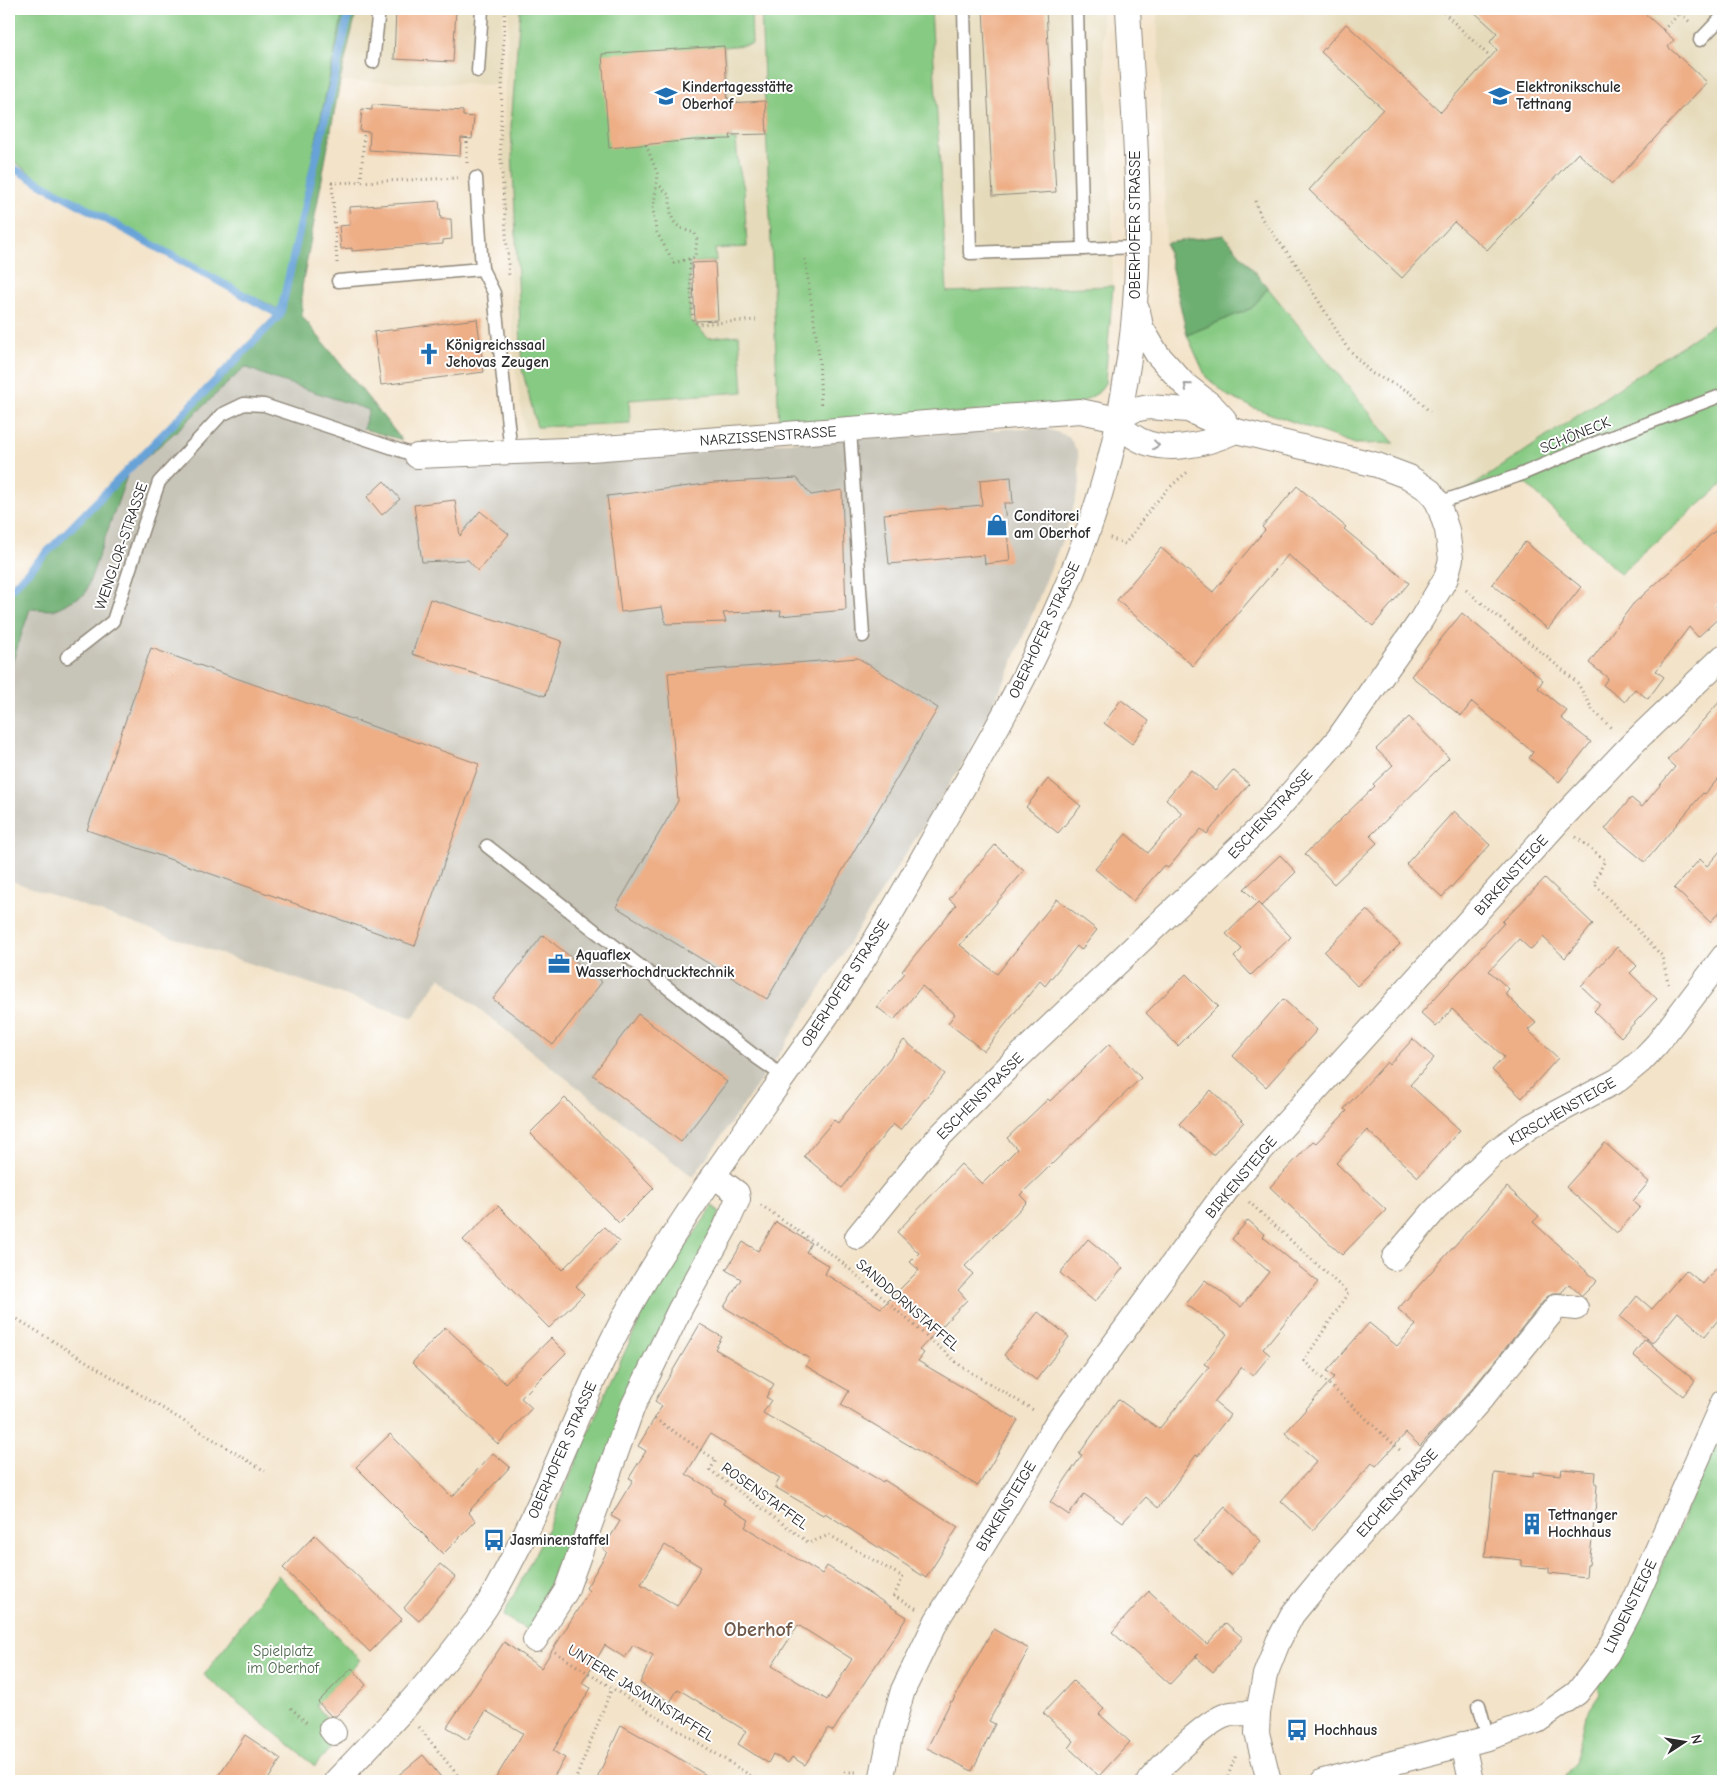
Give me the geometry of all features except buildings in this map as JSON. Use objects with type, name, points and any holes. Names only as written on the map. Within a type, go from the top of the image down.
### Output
[{"type":"street","name":"OBERHOFER STRASSE","points":[[336,1781],[405,1709],[486,1607],[513,1558],[543,1496],[610,1343],[637,1293],[669,1240],[827,1014],[877,935],[989,744],[1060,601],[1088,530],[1106,474],[1129,362],[1136,304],[1138,247],[1134,113],[1128,9]]},
{"type":"street","points":[[1118,419],[1129,434],[1149,445],[1177,447],[1215,441],[1236,431],[1212,406],[1184,384],[1157,354],[1141,328],[1136,304]]},
{"type":"street","name":"ESCHENSTRASSE","points":[[857,1237],[936,1140],[1010,1065],[1268,820],[1338,739],[1421,620],[1446,578],[1451,559],[1447,530],[1438,503],[1430,491],[1409,477],[1377,465],[1236,431],[1188,410],[1149,407],[1134,410],[1118,419]]},
{"type":"street","name":"NARZISSENSTRASSE","points":[[417,456],[591,449],[1080,411],[1118,419]]},
{"type":"street","name":"BIRKENSTEIGE","points":[[881,1781],[891,1732],[903,1690],[937,1620],[1055,1425],[1231,1184],[1558,822],[1631,746],[1723,657]]},
{"type":"street","name":"KIRSCHENSTEIGE","points":[[1394,1258],[1434,1211],[1496,1151],[1531,1126],[1618,1080],[1641,1062],[1657,1044],[1723,957]]},
{"type":"street","points":[[535,1640],[566,1591],[633,1406],[680,1309],[725,1228],[738,1199],[737,1193],[713,1175]]},
{"type":"street","name":"EICHENSTRASSE","points":[[1269,1781],[1258,1741],[1258,1713],[1265,1676],[1292,1615],[1482,1398],[1557,1306],[1576,1308]]},
{"type":"street","name":"LINDENSTEIGE","points":[[1323,1781],[1488,1738],[1537,1721],[1577,1693],[1607,1654],[1629,1613],[1723,1402]]},
{"type":"street","points":[[1149,1781],[1203,1729],[1217,1719],[1229,1714],[1258,1713]]},
{"type":"street","points":[[1463,1744],[1471,1781]]},
{"type":"lane","points":[[374,62],[379,9]]},
{"type":"lane","points":[[478,71],[482,9]]},
{"type":"lane","points":[[964,9],[970,253],[1138,247]]},
{"type":"lane","points":[[1077,9],[1083,249]]},
{"type":"lane","points":[[1702,37],[1723,16]]},
{"type":"lane","points":[[476,178],[482,269],[494,293],[511,453]]},
{"type":"lane","points":[[338,281],[482,269]]},
{"type":"lane","name":"SCHÖNECK","points":[[1438,503],[1517,476],[1598,442],[1723,395]]},
{"type":"lane","name":"WENGLOR-STRASSE","points":[[67,657],[113,621],[159,482],[221,415],[244,404],[264,405],[417,456]]},
{"type":"lane","points":[[850,430],[863,636]]},
{"type":"lane","points":[[487,846],[748,1051],[783,1076]]},
{"type":"lane","points":[[1479,1705],[1488,1738]]},
{"type":"path","points":[[505,9],[500,144],[509,279]]},
{"type":"path","points":[[1440,9],[1490,57]]},
{"type":"path","points":[[1663,30],[1680,13],[1702,37]]},
{"type":"path","points":[[361,182],[364,135]]},
{"type":"path","points":[[646,145],[658,175],[653,210],[656,231],[674,263],[694,257],[698,240],[696,233],[681,229],[675,223],[670,216],[670,196],[658,184]]},
{"type":"path","points":[[338,281],[332,183],[476,178]]},
{"type":"path","points":[[1255,201],[1262,219],[1296,264],[1346,346],[1371,373],[1410,392],[1430,412]]},
{"type":"path","points":[[689,259],[693,320],[698,324],[756,320]]},
{"type":"path","points":[[805,259],[819,356],[823,432]]},
{"type":"path","points":[[1088,530],[1125,544],[1157,500],[1174,483],[1195,467]]},
{"type":"path","points":[[1470,592],[1577,682],[1592,709],[1615,732]]},
{"type":"path","points":[[1575,836],[1605,860],[1594,883],[1662,956],[1669,987],[1675,994]]},
{"type":"path","points":[[1248,1201],[1348,1293],[1304,1361],[1404,1454]]},
{"type":"path","name":"SANDDORNSTAFFEL","points":[[764,1206],[838,1259],[962,1367],[1041,1415]]},
{"type":"path","points":[[9,1314],[265,1471]]},
{"type":"path","name":"ROSENSTAFFEL","points":[[653,1418],[716,1460],[710,1470],[809,1543],[829,1535],[903,1577],[894,1596],[916,1609]]},
{"type":"path","name":"UNTERE JASMINSTAFFEL","points":[[535,1640],[759,1781]]},
{"type":"path","points":[[575,1781],[612,1688]]},
{"type":"path","points":[[422,1732],[462,1781]]},
{"type":"path","points":[[840,1781],[845,1772]]},
{"type":"path","points":[[906,1775],[941,1781]]},
{"type":"shaded area","points":[[357,9],[503,9],[499,85],[340,81]]},
{"type":"shaded area","points":[[509,9],[761,9],[779,426],[526,444],[515,366],[503,146]]},
{"type":"shaded area","points":[[931,9],[1102,9],[1113,236],[1113,286],[947,292]]},
{"type":"shaded area","points":[[1157,9],[1723,9],[1723,318],[1455,498],[1422,474],[1386,454],[1254,408],[1228,396],[1206,377],[1187,335],[1166,243]]},
{"type":"shaded area","points":[[245,366],[272,378],[369,410],[360,438],[416,449],[762,444],[1041,427],[1068,436],[1078,452],[1080,483],[1069,523],[1007,676],[965,760],[779,1054],[693,1177],[541,1059],[440,977],[413,1018],[9,880],[9,672],[30,608],[54,610],[85,594],[128,473]]},
{"type":"green space","points":[[9,9],[344,9],[280,310],[177,258],[41,181],[9,158]]},
{"type":"green space","points":[[344,9],[357,9],[340,81],[302,287],[302,316],[402,440],[363,429],[369,410],[272,378],[245,367],[128,473],[85,594],[54,610],[30,609],[9,672],[9,588],[280,310]]},
{"type":"green space","points":[[751,9],[752,44],[724,47],[731,139],[736,140],[738,163],[744,189],[747,247],[715,249],[716,261],[690,263],[690,319],[708,338],[739,335],[743,392],[629,400],[630,423],[537,427],[522,369],[511,126],[520,10]]},
{"type":"green space","points":[[761,9],[931,9],[947,292],[1113,286],[1105,383],[1098,393],[1079,404],[779,426]]},
{"type":"green space","points":[[1224,235],[1268,288],[1252,308],[1187,335],[1166,243]]},
{"type":"green space","points":[[1268,288],[1394,443],[1355,444],[1254,408],[1228,396],[1206,377],[1187,335],[1252,308]]},
{"type":"green space","points":[[1723,318],[1723,484],[1620,574],[1518,476],[1455,498]]},
{"type":"green space","points":[[713,1206],[720,1212],[578,1546],[533,1633],[503,1616],[548,1528],[605,1394],[648,1303]]},
{"type":"green space","points":[[1723,1430],[1723,1781],[1568,1781],[1565,1775],[1575,1762],[1586,1715],[1600,1694],[1597,1684],[1622,1653]]},
{"type":"green space","name":"Spielplatz im Oberhof","points":[[278,1575],[360,1660],[316,1705],[341,1735],[315,1766],[204,1675]]},
{"type":"waterway","points":[[9,591],[280,315],[350,9]]},
{"type":"waterway","points":[[9,166],[280,315]]},
{"type":"place","name":"Kindertagesstätte Oberhof","points":[[666,96]]},
{"type":"place","name":"Elektronikschule Tettnang","points":[[1500,96]]},
{"type":"place","name":"Königreichssaal Jehovas Zeugen","points":[[429,354]]},
{"type":"place","name":"Conditorei am Oberhof","points":[[997,525]]},
{"type":"place","name":"Aquaflex Wasserhochdrucktechnik","points":[[559,964]]},
{"type":"place","name":"Tettnanger Hochhaus","points":[[1532,1524]]},
{"type":"place","name":"Jasminenstaffel","points":[[494,1540]]},
{"type":"place","name":"Hochhaus","points":[[1297,1730]]},
{"type":"district","name":"Oberhof","points":[[758,1629]]}]
